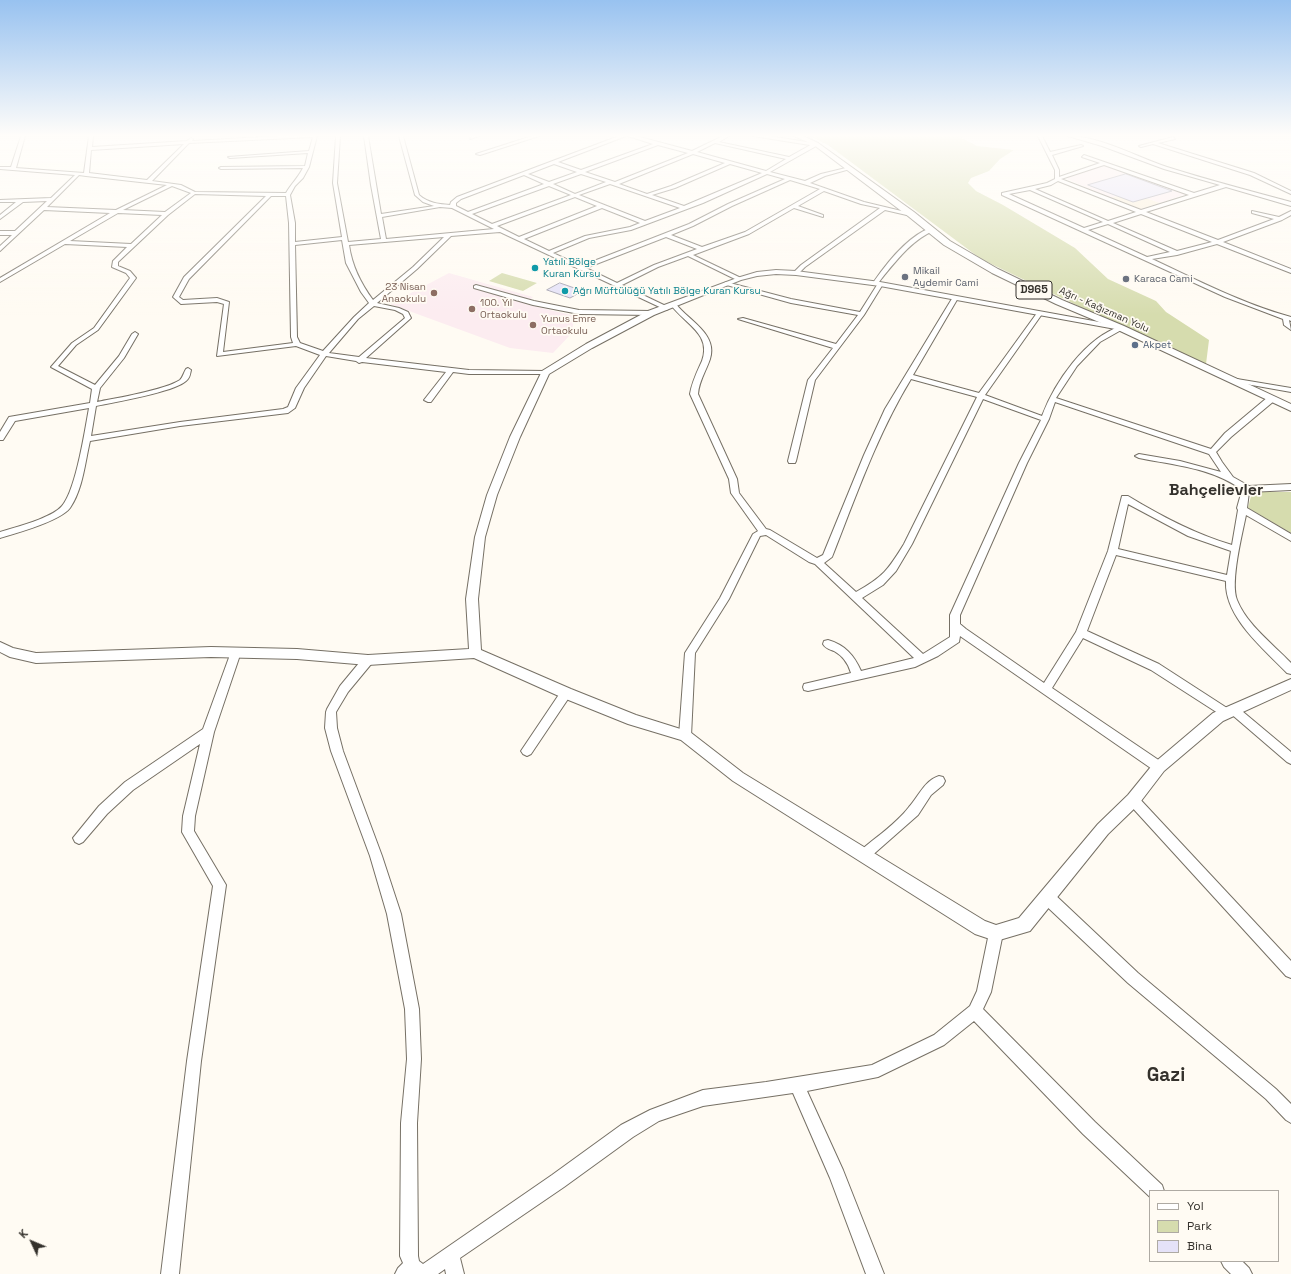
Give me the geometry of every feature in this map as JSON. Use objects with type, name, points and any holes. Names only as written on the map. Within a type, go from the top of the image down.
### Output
[{"type":"main road","name":"Ağrı - Kağızman Yolu","points":[[886,195],[948,243],[995,271],[1059,302],[1121,328],[1291,408]]},
{"type":"street","points":[[0,248],[57,195]]},
{"type":"street","points":[[0,280],[63,242],[118,211],[150,195]]},
{"type":"street","points":[[96,388],[54,367],[74,344],[96,329],[133,278],[131,274],[115,267],[115,262],[166,214],[191,195]]},
{"type":"street","points":[[255,195],[279,195]]},
{"type":"street","points":[[288,195],[292,223],[294,337],[297,344]]},
{"type":"street","points":[[337,195],[349,263],[364,292],[373,304],[397,309],[406,313],[408,318],[359,361]]},
{"type":"street","points":[[376,195],[384,240]]},
{"type":"street","points":[[417,195],[429,203],[453,207],[469,214],[519,240],[617,285],[670,306],[704,334],[708,341],[709,351],[696,379],[694,394],[733,479],[735,493],[763,532]]},
{"type":"street","points":[[453,207],[453,203],[459,198],[466,195]]},
{"type":"street","points":[[469,214],[521,195]]},
{"type":"street","points":[[492,226],[573,195]]},
{"type":"street","points":[[575,195],[645,223]]},
{"type":"street","points":[[649,195],[684,208]]},
{"type":"street","points":[[548,253],[578,240],[615,232],[645,223],[715,195]]},
{"type":"street","points":[[581,268],[667,235],[753,195]]},
{"type":"street","points":[[617,285],[656,266],[747,233],[813,195]]},
{"type":"street","points":[[839,195],[911,214]]},
{"type":"street","points":[[1007,195],[1227,296],[1288,319],[1286,324],[1291,328]]},
{"type":"street","points":[[1047,195],[1177,253]]},
{"type":"street","points":[[1099,195],[1291,270]]},
{"type":"street","points":[[1084,230],[1143,213],[1193,195]]},
{"type":"street","points":[[1260,195],[1291,204]]},
{"type":"street","points":[[269,196],[190,274],[177,292],[176,296],[181,302],[217,300],[227,303],[219,355],[297,344],[324,354],[359,361],[451,370],[545,373]]},
{"type":"street","points":[[0,201],[53,199]]},
{"type":"street","points":[[0,217],[22,200]]},
{"type":"street","points":[[379,216],[442,206]]},
{"type":"street","points":[[519,240],[602,206]]},
{"type":"street","points":[[793,206],[821,216]]},
{"type":"street","points":[[42,208],[166,214]]},
{"type":"street","points":[[796,273],[803,266],[884,208]]},
{"type":"street","points":[[1254,212],[1280,219]]},
{"type":"street","points":[[1146,259],[1177,253],[1245,234],[1291,213]]},
{"type":"street","points":[[292,244],[384,240],[501,230]]},
{"type":"street","points":[[792,461],[812,380],[862,314],[886,268],[923,232],[931,230]]},
{"type":"street","points":[[0,233],[15,233]]},
{"type":"street","points":[[88,439],[180,424],[284,412],[291,408],[300,388],[324,354],[356,318],[415,268],[449,235]]},
{"type":"street","points":[[667,235],[701,250]]},
{"type":"street","points":[[63,242],[133,246]]},
{"type":"street","points":[[687,254],[739,279]]},
{"type":"street","points":[[474,653],[472,599],[480,537],[492,495],[515,437],[545,373],[589,346],[651,313],[739,279],[757,274],[776,272],[878,283],[1121,328]]},
{"type":"street","points":[[726,284],[791,301],[862,314]]},
{"type":"street","points":[[476,287],[579,312],[651,313]]},
{"type":"street","points":[[818,562],[827,557],[829,553],[868,455],[889,409],[955,298]]},
{"type":"street","points":[[856,597],[876,586],[893,569],[908,544],[981,396],[1039,314]]},
{"type":"street","points":[[741,319],[837,347]]},
{"type":"street","points":[[808,687],[910,664],[934,653],[955,639],[955,615],[1023,463],[1045,419],[1052,399],[1074,365],[1098,341],[1121,328]]},
{"type":"street","points":[[0,535],[32,525],[57,514],[66,507],[76,485],[88,439],[96,388],[122,357],[134,334]]},
{"type":"street","points":[[0,438],[12,419],[93,405],[169,387],[185,379],[188,370]]},
{"type":"street","points":[[428,400],[451,370]]},
{"type":"street","points":[[909,376],[981,396],[1045,419]]},
{"type":"street","points":[[1227,379],[1291,390]]},
{"type":"street","points":[[1052,399],[1212,452],[1230,478]]},
{"type":"street","points":[[1212,452],[1228,435],[1271,399]]},
{"type":"street","points":[[1139,456],[1172,462],[1230,478],[1247,489],[1291,487]]},
{"type":"street","points":[[1247,489],[1241,508],[1230,579],[1232,599],[1243,620],[1291,670]]},
{"type":"street","points":[[1045,690],[1082,633],[1113,551],[1124,498],[1180,530],[1235,549]]},
{"type":"street","points":[[1241,508],[1291,538]]},
{"type":"street","points":[[685,736],[690,653],[724,599],[757,534],[763,532],[767,532],[800,554],[818,562],[922,659]]},
{"type":"street","points":[[1113,551],[1230,579]]},
{"type":"street","points":[[955,625],[962,632],[1045,690],[1159,767]]},
{"type":"street","points":[[1082,633],[1155,668],[1228,711],[1291,758]]},
{"type":"street","points":[[828,644],[840,649],[847,655],[853,663],[857,675]]},
{"type":"street","points":[[0,647],[10,652],[36,658],[236,652],[297,654],[368,660],[474,653],[633,720],[685,736],[738,777],[981,928],[996,933],[1024,925],[1103,829],[1133,800],[1159,767],[1228,711],[1291,684]]},
{"type":"street","points":[[170,1274],[194,1061],[220,885],[188,832],[208,732],[236,652]]},
{"type":"street","points":[[368,660],[344,689],[330,712],[331,728],[337,751],[376,856],[394,914],[404,958],[412,1009],[414,1059],[409,1123],[409,1256],[415,1272],[451,1255],[627,1131],[654,1115],[703,1098],[797,1085],[872,1072],[939,1040],[975,1012],[984,992],[996,933]]},
{"type":"street","points":[[527,751],[566,693]]},
{"type":"street","points":[[79,838],[103,810],[129,786],[208,732]]},
{"type":"street","points":[[864,855],[904,821],[914,811],[927,791],[939,781]]},
{"type":"street","points":[[1133,800],[1289,965]]},
{"type":"street","points":[[1047,897],[1133,978],[1271,1094],[1291,1115]]},
{"type":"street","points":[[975,1012],[1088,1128],[1155,1190]]},
{"type":"street","points":[[797,1085],[837,1176],[875,1274]]},
{"type":"street","points":[[451,1255],[454,1274]]},
{"type":"street","points":[[1231,1262],[1243,1274]]},
{"type":"shaded area","points":[[1104,195],[1118,195],[1110,198]]},
{"type":"shaded area","points":[[1118,195],[1139,195],[1160,203],[1140,209],[1110,198]]},
{"type":"shaded area","points":[[1139,195],[1182,195],[1160,203]]},
{"type":"shaded area","points":[[449,273],[533,297],[525,304],[575,316],[571,334],[553,353],[510,348],[390,304]]},
{"type":"green space","points":[[896,195],[985,195],[1003,205],[1075,248],[1108,279],[1156,301],[1166,312],[1209,340],[1206,364],[1091,312],[981,259]]},
{"type":"green space","points":[[502,273],[537,283],[523,291],[489,281]]},
{"type":"green space","points":[[1252,492],[1291,492],[1291,533],[1248,508]]},
{"type":"building","points":[[1116,195],[1156,195],[1133,202]]},
{"type":"building","name":"Ağrı Müftülüğü Yatılı Bölge Kuran Kursu","points":[[560,283],[583,291],[570,298],[547,290]]},
{"type":"place","name":"Yatılı Bölge Kuran Kursu","points":[[535,268]]},
{"type":"place","name":"Mikail Aydemir Cami","points":[[905,277]]},
{"type":"place","name":"Karaca Cami","points":[[1126,279]]},
{"type":"place","name":"Ağrı Müftülüğü Yatılı Bölge Kuran Kursu","points":[[565,291]]},
{"type":"place","name":"23 Nisan Anaokulu","points":[[434,293]]},
{"type":"place","name":"100. Yıl Ortaokulu","points":[[472,309]]},
{"type":"place","name":"Yunus Emre Ortaokulu","points":[[533,325]]},
{"type":"place","name":"Akpet","points":[[1135,345]]},
{"type":"district","name":"Bahçelievler","points":[[1216,491]]},
{"type":"district","name":"Gazi","points":[[1166,1076]]}]
